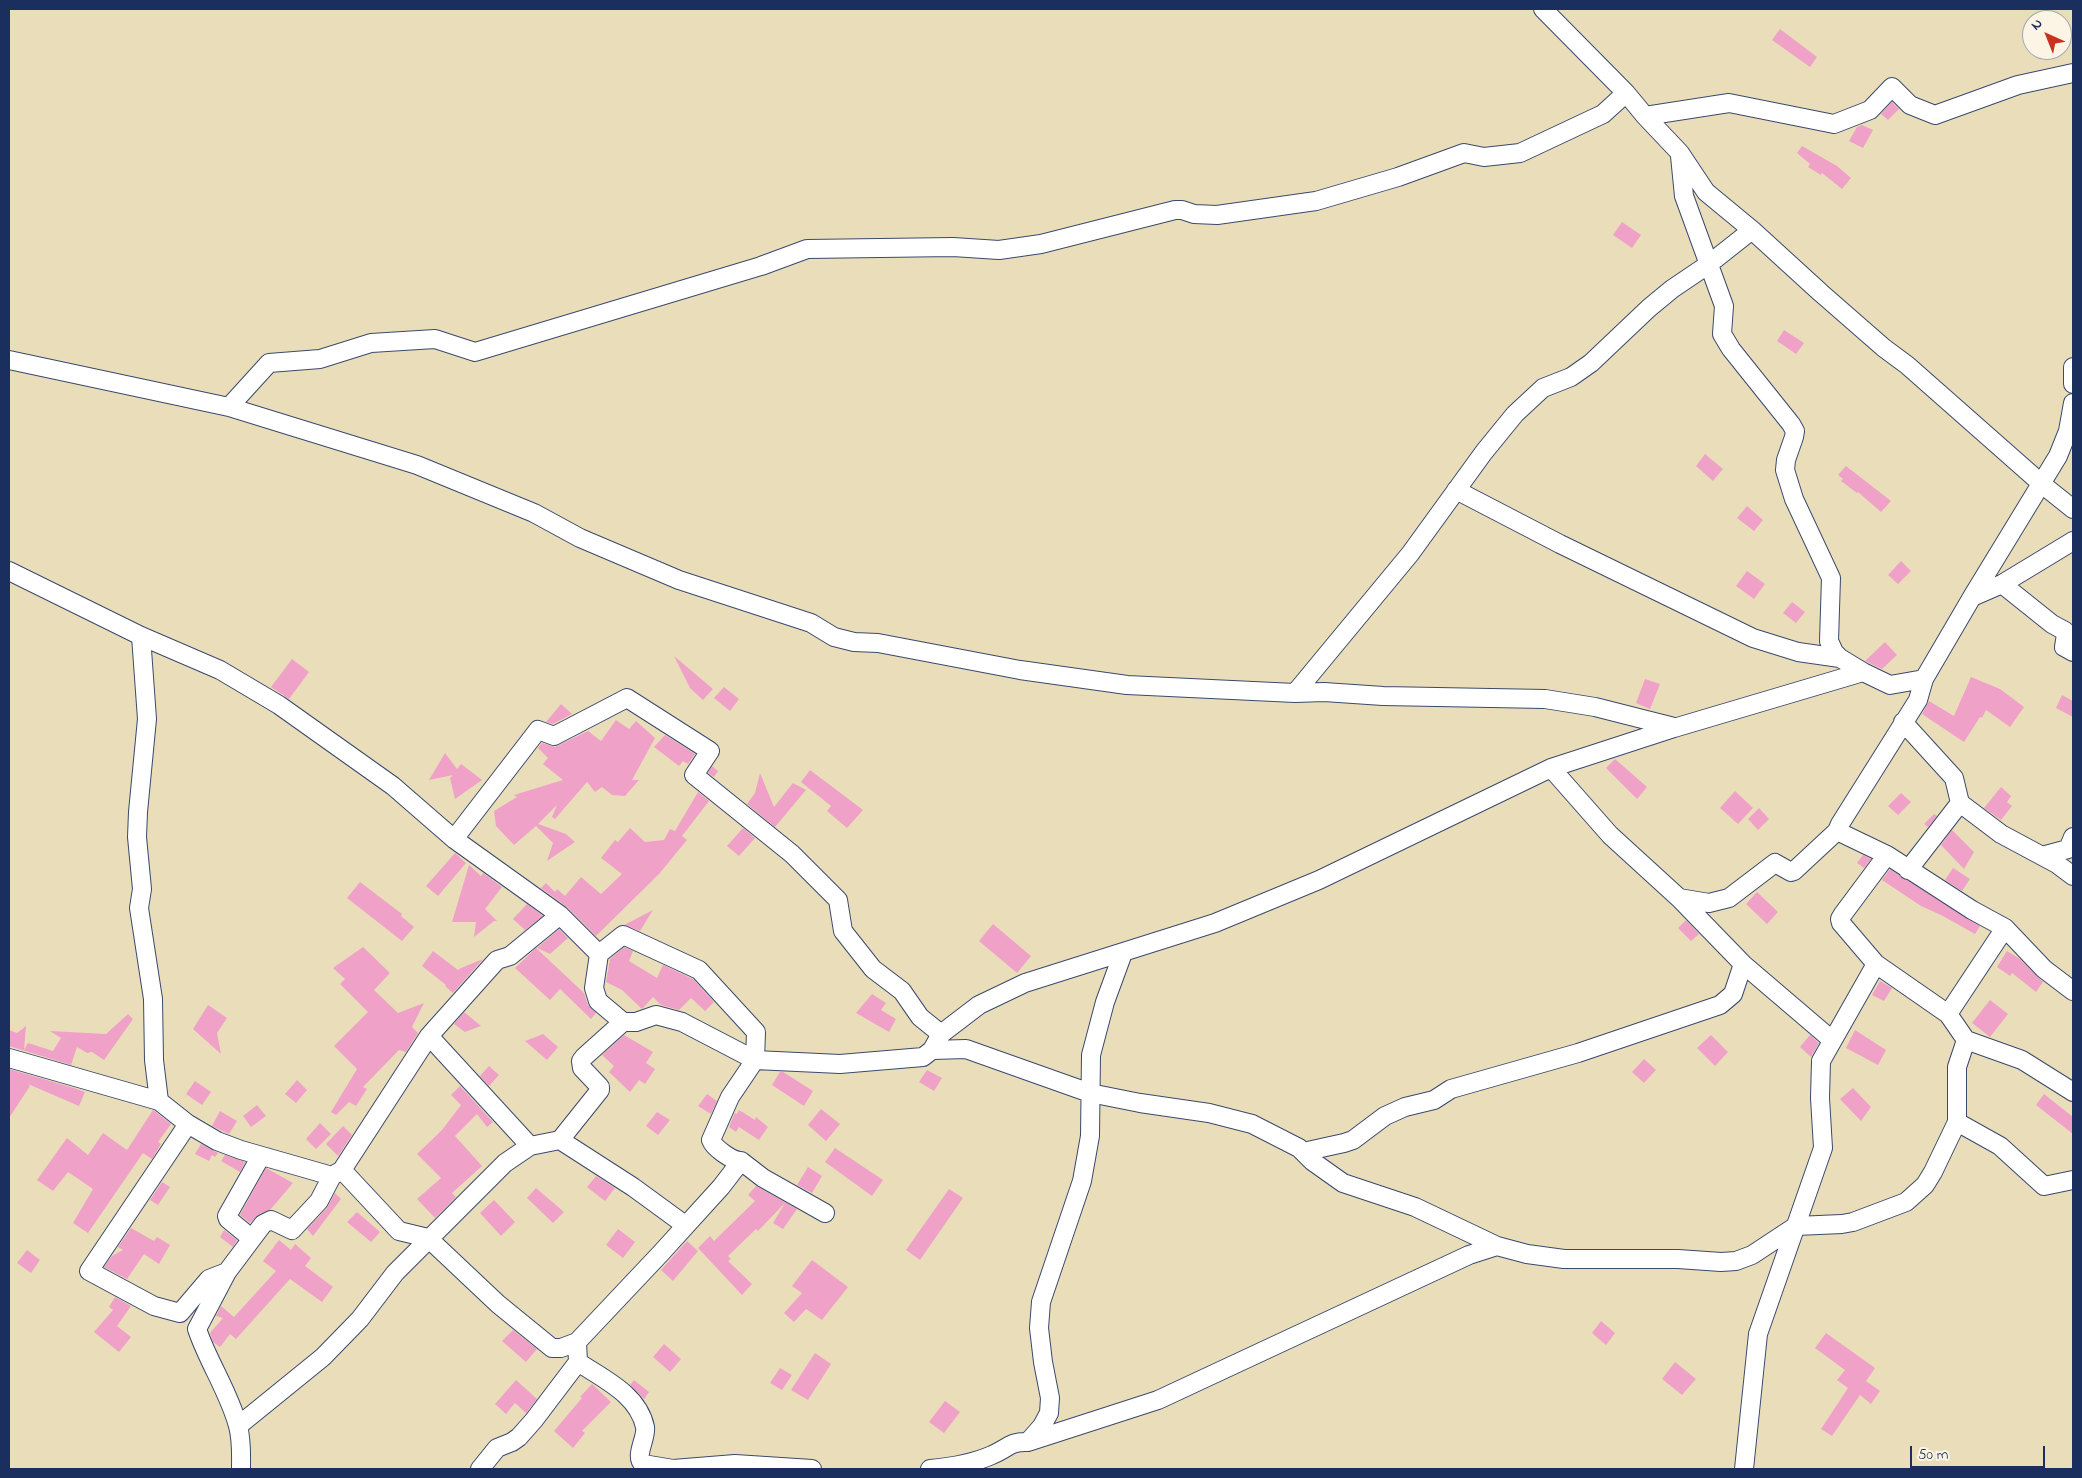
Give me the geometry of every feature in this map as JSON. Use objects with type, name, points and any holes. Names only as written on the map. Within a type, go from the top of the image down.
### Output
[{"type":"street","points":[[1544,9],[1626,93],[1680,153],[1702,188],[1752,230],[1821,293],[1941,393],[2042,485],[2073,509]]},
{"type":"street","points":[[1645,116],[1729,102],[1834,124],[1870,110],[1892,87],[1910,105],[1935,115],[2018,85],[2073,73]]},
{"type":"street","points":[[228,407],[269,363],[320,359],[371,343],[435,339],[475,352],[761,266],[807,249],[953,247],[1000,250],[1041,244],[1175,210],[1194,214],[1217,215],[1316,201],[1398,176],[1464,153],[1484,156],[1527,151],[1603,114],[1626,93]]},
{"type":"street","points":[[1680,153],[1684,196],[1724,306],[1722,334],[1731,349],[1792,424],[1794,432],[1786,460],[1786,470],[1794,499],[1830,573],[1828,634],[1832,647],[1840,658],[1890,685],[1924,679]]},
{"type":"street","points":[[1295,692],[1410,554],[1484,452],[1515,414],[1543,388],[1571,377],[1591,363],[1649,308],[1752,230]]},
{"type":"street","points":[[9,360],[228,407],[417,465],[534,513],[580,538],[679,580],[812,623],[834,637],[854,642],[878,643],[1020,670],[1127,685],[1383,696],[1545,699],[1595,707],[1674,728]]},
{"type":"street","points":[[2073,367],[2073,384]]},
{"type":"street","points":[[1679,898],[1709,903],[1729,898],[1775,863],[1791,872],[1837,831],[1918,700],[1924,679],[2058,456],[2068,431],[2073,403]]},
{"type":"street","points":[[1456,490],[1560,544],[1753,638],[1798,652],[1840,658]]},
{"type":"street","points":[[1972,597],[2002,584],[2073,541]]},
{"type":"street","points":[[9,572],[141,636],[220,670],[279,705],[393,786],[454,839],[560,915],[599,954]]},
{"type":"street","points":[[2002,584],[2052,624],[2065,631],[2064,647],[2073,652]]},
{"type":"street","points":[[141,636],[147,719],[138,812],[142,889],[139,908],[152,999],[154,1060],[159,1101]]},
{"type":"street","points":[[825,1213],[764,1178],[741,1161],[736,1161],[712,1144],[711,1140],[730,1097],[755,1060],[756,1032],[699,970],[623,935],[599,954],[594,988],[598,1001],[623,1022],[636,1022],[656,1015],[682,1022],[755,1060],[840,1064],[923,1057],[932,1050],[941,1034],[979,1005],[1025,984],[1215,923],[1319,880],[1551,768],[1674,728],[1863,672]]},
{"type":"street","points":[[454,839],[538,730],[554,736],[627,698],[710,751],[694,775],[792,854],[838,900],[843,931],[873,969],[902,991],[920,1017],[941,1034]]},
{"type":"street","points":[[1903,722],[1954,778],[1960,803],[2001,834],[2042,856],[2073,876]]},
{"type":"street","points":[[1551,768],[1606,831],[1679,898],[1743,964],[1832,1040]]},
{"type":"street","points":[[1908,870],[1960,803]]},
{"type":"street","points":[[1837,831],[1887,855],[1972,910],[2005,928],[2044,969],[2073,991]]},
{"type":"street","points":[[2042,856],[2068,849],[2073,838]]},
{"type":"street","points":[[1887,855],[1840,919],[1842,923],[1876,964],[1948,1014],[1966,1040],[2022,1060],[2073,1092]]},
{"type":"street","points":[[240,1469],[241,1444],[238,1426],[216,1370],[204,1350],[197,1329],[227,1272],[263,1224],[271,1220],[292,1230],[319,1201],[429,1036],[497,960],[510,956],[560,915]]},
{"type":"street","points":[[1948,1014],[2005,928]]},
{"type":"street","points":[[1028,1442],[1042,1426],[1049,1413],[1050,1398],[1039,1328],[1041,1302],[1082,1181],[1090,1136],[1091,1055],[1104,1002],[1123,953]]},
{"type":"street","points":[[1303,1152],[1344,1144],[1353,1140],[1385,1116],[1405,1107],[1434,1100],[1451,1089],[1578,1053],[1720,1005],[1732,994],[1743,964]]},
{"type":"street","points":[[1744,1469],[1758,1334],[1823,1148],[1820,1098],[1822,1061],[1876,964]]},
{"type":"street","points":[[238,1426],[323,1357],[360,1319],[395,1272],[505,1163],[530,1146],[560,1140],[600,1090],[600,1087],[582,1068],[581,1062],[584,1056],[623,1022]]},
{"type":"street","points":[[429,1036],[530,1146]]},
{"type":"street","points":[[932,1050],[966,1049],[1090,1093],[1235,1119],[1252,1124],[1303,1152],[1343,1183],[1415,1207],[1497,1246],[1527,1254],[1564,1259],[1678,1259],[1721,1262],[1742,1260],[1796,1226],[1842,1224],[1906,1202],[1925,1185],[1957,1122],[1957,1066],[1966,1040]]},
{"type":"street","points":[[9,1058],[159,1101],[188,1124],[216,1141],[261,1156],[337,1173],[399,1231],[428,1238],[498,1304],[552,1348],[561,1348],[577,1342],[721,1187],[741,1161]]},
{"type":"street","points":[[1957,1122],[2000,1146],[2044,1186],[2073,1180]]},
{"type":"street","points":[[188,1124],[89,1271],[154,1306],[180,1313],[209,1279],[227,1272]]},
{"type":"street","points":[[560,1140],[633,1187],[685,1225]]},
{"type":"street","points":[[251,1238],[228,1219],[227,1216],[261,1156]]},
{"type":"street","points":[[930,1469],[974,1462],[1016,1442],[1028,1442],[1158,1400],[1469,1255],[1497,1246]]},
{"type":"street","points":[[480,1469],[496,1448],[512,1442],[534,1420],[578,1362],[577,1342]]},
{"type":"street","points":[[578,1362],[632,1400],[645,1428],[640,1459],[643,1464],[673,1469],[735,1464],[812,1469]]},
{"type":"building","points":[[1780,29],[1817,57],[1810,67],[1772,40]]},
{"type":"building","points":[[1892,102],[1899,109],[1888,120],[1881,114]]},
{"type":"building","points":[[1862,125],[1873,130],[1863,148],[1849,141],[1857,127]]},
{"type":"building","points":[[1802,146],[1837,166],[1851,178],[1842,189],[1822,173],[1821,175],[1808,167],[1810,164],[1797,153]]},
{"type":"building","points":[[1622,222],[1641,235],[1632,248],[1613,235]]},
{"type":"building","points":[[1784,330],[1804,343],[1796,354],[1777,341]]},
{"type":"building","points":[[1705,454],[1723,469],[1713,481],[1696,466]]},
{"type":"building","points":[[1846,466],[1891,501],[1881,512],[1858,492],[1841,481],[1843,479],[1838,475]]},
{"type":"building","points":[[1747,506],[1763,520],[1754,531],[1737,518]]},
{"type":"building","points":[[1901,561],[1911,571],[1898,584],[1888,575]]},
{"type":"building","points":[[1747,571],[1765,584],[1754,599],[1736,586]]},
{"type":"building","points":[[1792,602],[1805,612],[1796,623],[1783,613]]},
{"type":"building","points":[[1885,642],[1897,655],[1882,669],[1865,661]]},
{"type":"building","points":[[674,656],[713,689],[703,700],[690,688]]},
{"type":"building","points":[[292,659],[309,672],[289,699],[271,687]]},
{"type":"building","points":[[1971,677],[2000,689],[2024,707],[2010,727],[1986,710],[1964,742],[1922,714],[1929,701],[1954,716]]},
{"type":"building","points":[[1645,679],[1660,684],[1650,709],[1636,703]]},
{"type":"building","points":[[724,687],[739,699],[730,711],[714,698]]},
{"type":"building","points":[[2062,695],[2073,701],[2073,717],[2056,708]]},
{"type":"building","points":[[561,704],[572,714],[553,724],[546,722]]},
{"type":"building","points":[[616,720],[629,729],[636,721],[655,738],[632,780],[639,780],[625,796],[612,795],[602,787],[595,792],[587,782],[555,819],[552,817],[557,805],[538,824],[566,834],[575,842],[547,861],[553,843],[536,826],[514,845],[496,826],[494,811],[517,797],[514,795],[563,780],[543,764],[548,758],[538,748],[542,743],[555,747],[588,731],[601,741]]},
{"type":"building","points":[[665,735],[695,754],[688,764],[683,761],[679,766],[654,747]]},
{"type":"building","points":[[445,753],[457,769],[461,764],[482,780],[455,799],[450,778],[453,775],[429,780]]},
{"type":"building","points":[[1615,759],[1647,787],[1637,799],[1606,768]]},
{"type":"building","points":[[712,766],[718,771],[714,777],[708,773]]},
{"type":"building","points":[[810,770],[863,810],[847,828],[827,811],[831,806],[801,782]]},
{"type":"building","points":[[760,773],[774,807],[793,783],[806,790],[775,827],[747,804],[755,793]]},
{"type":"building","points":[[2001,787],[2011,796],[2007,802],[2012,806],[2001,820],[1984,808]]},
{"type":"building","points":[[1735,791],[1753,808],[1738,824],[1720,808]]},
{"type":"building","points":[[698,792],[709,801],[682,836],[687,840],[659,874],[596,936],[567,907],[541,888],[546,883],[555,892],[557,889],[565,896],[581,877],[601,894],[622,874],[601,858],[615,840],[618,842],[630,828],[645,842],[664,840],[670,829],[675,831]]},
{"type":"building","points":[[1901,793],[1911,802],[1898,815],[1888,806]]},
{"type":"building","points":[[1759,808],[1769,819],[1758,830],[1748,819]]},
{"type":"building","points":[[1934,814],[1937,816],[1928,827],[1924,824]]},
{"type":"building","points":[[743,828],[755,838],[739,856],[727,846]]},
{"type":"building","points":[[1952,830],[1974,852],[1964,869],[1941,845]]},
{"type":"building","points":[[455,853],[466,863],[438,896],[426,886]]},
{"type":"building","points":[[1863,855],[1871,859],[1864,868],[1857,863]]},
{"type":"building","points":[[469,865],[481,876],[483,873],[502,887],[485,909],[497,921],[494,921],[474,937],[476,922],[452,922]]},
{"type":"building","points":[[1953,868],[1970,879],[1962,891],[1945,880]]},
{"type":"building","points":[[1890,869],[1980,926],[1975,934],[1921,906],[1882,880]]},
{"type":"building","points":[[360,882],[402,914],[401,916],[414,927],[402,941],[347,898]]},
{"type":"building","points":[[1757,892],[1778,912],[1767,924],[1746,904]]},
{"type":"building","points":[[527,904],[543,916],[525,930],[513,919]]},
{"type":"building","points":[[653,910],[640,931],[624,925]]},
{"type":"building","points":[[1686,920],[1699,934],[1691,941],[1678,928]]},
{"type":"building","points":[[993,924],[1031,956],[1017,973],[979,941]]},
{"type":"building","points":[[559,929],[568,938],[550,954],[537,948]]},
{"type":"building","points":[[363,947],[390,973],[374,990],[398,1013],[424,1003],[412,1027],[418,1033],[406,1052],[399,1050],[363,1087],[367,1089],[356,1106],[349,1102],[336,1115],[331,1112],[357,1069],[334,1046],[368,1012],[340,984],[345,979],[333,968]]},
{"type":"building","points":[[624,947],[633,951],[629,961],[657,978],[663,965],[693,979],[714,1002],[705,1011],[691,998],[679,1010],[661,1005],[653,997],[642,1009],[622,990],[606,982],[610,959]]},
{"type":"building","points":[[536,948],[584,993],[588,1005],[596,1013],[591,1019],[560,989],[550,1000],[515,968]]},
{"type":"building","points":[[433,951],[458,970],[483,959],[453,993],[422,966]]},
{"type":"building","points":[[2007,951],[2020,959],[2043,982],[2036,992],[2012,973],[2010,976],[1997,967]]},
{"type":"building","points":[[1880,981],[1892,988],[1884,1001],[1872,995]]},
{"type":"building","points":[[872,994],[886,1003],[881,1010],[896,1019],[889,1032],[856,1013]]},
{"type":"building","points":[[1990,1000],[2008,1014],[1990,1037],[1972,1023]]},
{"type":"building","points":[[208,1005],[227,1018],[217,1033],[221,1054],[193,1029]]},
{"type":"building","points":[[464,1012],[481,1026],[465,1032],[454,1024]]},
{"type":"building","points":[[128,1014],[133,1019],[104,1060],[92,1052],[87,1053],[77,1047],[71,1065],[9,1046],[9,1030],[17,1033],[26,1026],[24,1050],[28,1043],[53,1051],[61,1038],[50,1031],[106,1034]]},
{"type":"building","points":[[1855,1030],[1886,1050],[1878,1065],[1846,1048]]},
{"type":"building","points":[[543,1034],[558,1047],[547,1060],[525,1041]]},
{"type":"building","points":[[624,1035],[653,1052],[646,1063],[655,1069],[645,1084],[639,1080],[630,1092],[609,1072],[614,1066],[602,1055]]},
{"type":"building","points":[[1711,1035],[1728,1052],[1715,1066],[1697,1048]]},
{"type":"building","points":[[1810,1035],[1819,1043],[1811,1057],[1800,1047]]},
{"type":"building","points":[[1644,1059],[1656,1070],[1644,1083],[1632,1072]]},
{"type":"building","points":[[489,1066],[499,1075],[489,1086],[480,1076]]},
{"type":"building","points":[[9,1069],[85,1092],[79,1106],[28,1084],[30,1086],[9,1118]]},
{"type":"building","points":[[927,1070],[942,1078],[934,1091],[919,1082]]},
{"type":"building","points":[[780,1072],[813,1091],[804,1106],[772,1085]]},
{"type":"building","points":[[297,1080],[307,1090],[296,1103],[285,1094]]},
{"type":"building","points":[[195,1081],[211,1092],[202,1105],[186,1094]]},
{"type":"building","points":[[460,1086],[493,1122],[487,1127],[477,1114],[455,1136],[482,1166],[452,1193],[456,1197],[435,1218],[417,1199],[441,1178],[417,1154],[442,1130],[461,1105],[451,1095]]},
{"type":"building","points":[[1853,1088],[1871,1107],[1861,1121],[1840,1099]]},
{"type":"building","points":[[707,1094],[717,1101],[711,1114],[698,1106]]},
{"type":"building","points":[[2044,1094],[2073,1117],[2073,1134],[2036,1105]]},
{"type":"building","points":[[257,1105],[266,1116],[251,1127],[243,1116]]},
{"type":"building","points":[[821,1109],[840,1124],[826,1141],[808,1125]]},
{"type":"building","points":[[153,1110],[171,1124],[158,1142],[161,1144],[152,1159],[143,1153],[88,1233],[73,1223],[93,1189],[68,1172],[53,1191],[37,1180],[67,1138],[88,1155],[103,1133],[127,1150]]},
{"type":"building","points":[[739,1110],[755,1120],[756,1117],[768,1127],[759,1140],[739,1127],[736,1132],[729,1127],[735,1113],[737,1114]]},
{"type":"building","points":[[220,1111],[237,1121],[229,1134],[212,1126]]},
{"type":"building","points":[[657,1112],[670,1120],[658,1135],[646,1126]]},
{"type":"building","points":[[320,1123],[331,1134],[316,1149],[306,1139]]},
{"type":"building","points":[[343,1126],[352,1135],[338,1156],[326,1144]]},
{"type":"building","points":[[201,1144],[218,1153],[215,1157],[212,1155],[209,1161],[195,1154]]},
{"type":"building","points":[[835,1148],[883,1180],[872,1196],[825,1162]]},
{"type":"building","points":[[225,1155],[245,1162],[240,1172],[221,1161]]},
{"type":"building","points":[[808,1167],[822,1176],[812,1193],[797,1185]]},
{"type":"building","points":[[266,1168],[293,1183],[270,1210],[258,1215],[250,1223],[240,1215]]},
{"type":"building","points":[[596,1176],[615,1188],[605,1201],[587,1187]]},
{"type":"building","points":[[162,1182],[170,1187],[158,1205],[150,1200]]},
{"type":"building","points":[[756,1186],[797,1209],[783,1229],[773,1223],[785,1203],[758,1231],[756,1229],[728,1256],[731,1259],[728,1261],[752,1284],[742,1295],[698,1248],[710,1236],[714,1241],[755,1201],[748,1195]]},
{"type":"building","points":[[536,1188],[564,1212],[553,1223],[527,1198]]},
{"type":"building","points":[[949,1189],[963,1198],[920,1260],[906,1250]]},
{"type":"building","points":[[335,1193],[341,1199],[313,1236],[307,1229],[327,1208]]},
{"type":"building","points":[[494,1200],[515,1222],[501,1236],[480,1213]]},
{"type":"building","points":[[357,1212],[380,1232],[371,1242],[347,1222]]},
{"type":"building","points":[[131,1228],[154,1241],[157,1237],[170,1245],[159,1264],[144,1254],[127,1279],[104,1267],[112,1256],[123,1250],[118,1247]]},
{"type":"building","points":[[618,1229],[635,1242],[623,1258],[606,1245]]},
{"type":"building","points":[[224,1230],[237,1240],[233,1247],[220,1237]]},
{"type":"building","points":[[279,1240],[291,1250],[295,1244],[311,1258],[305,1266],[333,1287],[322,1302],[290,1279],[236,1339],[230,1334],[220,1347],[213,1342],[210,1333],[223,1318],[216,1316],[221,1306],[234,1317],[276,1271],[263,1261]]},
{"type":"building","points":[[687,1241],[698,1251],[673,1281],[661,1270]]},
{"type":"building","points":[[27,1250],[40,1260],[31,1273],[17,1263]]},
{"type":"building","points":[[812,1260],[848,1287],[822,1320],[806,1309],[794,1322],[784,1313],[802,1293],[792,1286]]},
{"type":"building","points":[[115,1297],[131,1306],[117,1326],[131,1337],[119,1352],[94,1332],[113,1310],[109,1307]]},
{"type":"building","points":[[1601,1321],[1615,1333],[1606,1345],[1592,1333]]},
{"type":"building","points":[[513,1330],[537,1349],[526,1362],[502,1341]]},
{"type":"building","points":[[1826,1333],[1875,1368],[1866,1381],[1880,1391],[1871,1404],[1860,1395],[1832,1436],[1821,1429],[1848,1388],[1837,1380],[1845,1370],[1815,1348]]},
{"type":"building","points":[[664,1344],[681,1359],[670,1372],[653,1357]]},
{"type":"building","points":[[815,1353],[831,1364],[808,1400],[791,1390]]},
{"type":"building","points":[[1675,1362],[1696,1379],[1682,1395],[1662,1379]]},
{"type":"building","points":[[780,1368],[792,1375],[782,1390],[770,1383]]},
{"type":"building","points":[[516,1380],[537,1399],[526,1413],[515,1403],[506,1414],[495,1404]]},
{"type":"building","points":[[634,1380],[649,1392],[644,1399],[630,1385]]},
{"type":"building","points":[[592,1384],[611,1402],[582,1431],[585,1433],[573,1448],[554,1431]]},
{"type":"building","points":[[945,1401],[960,1412],[944,1433],[929,1422]]}]
